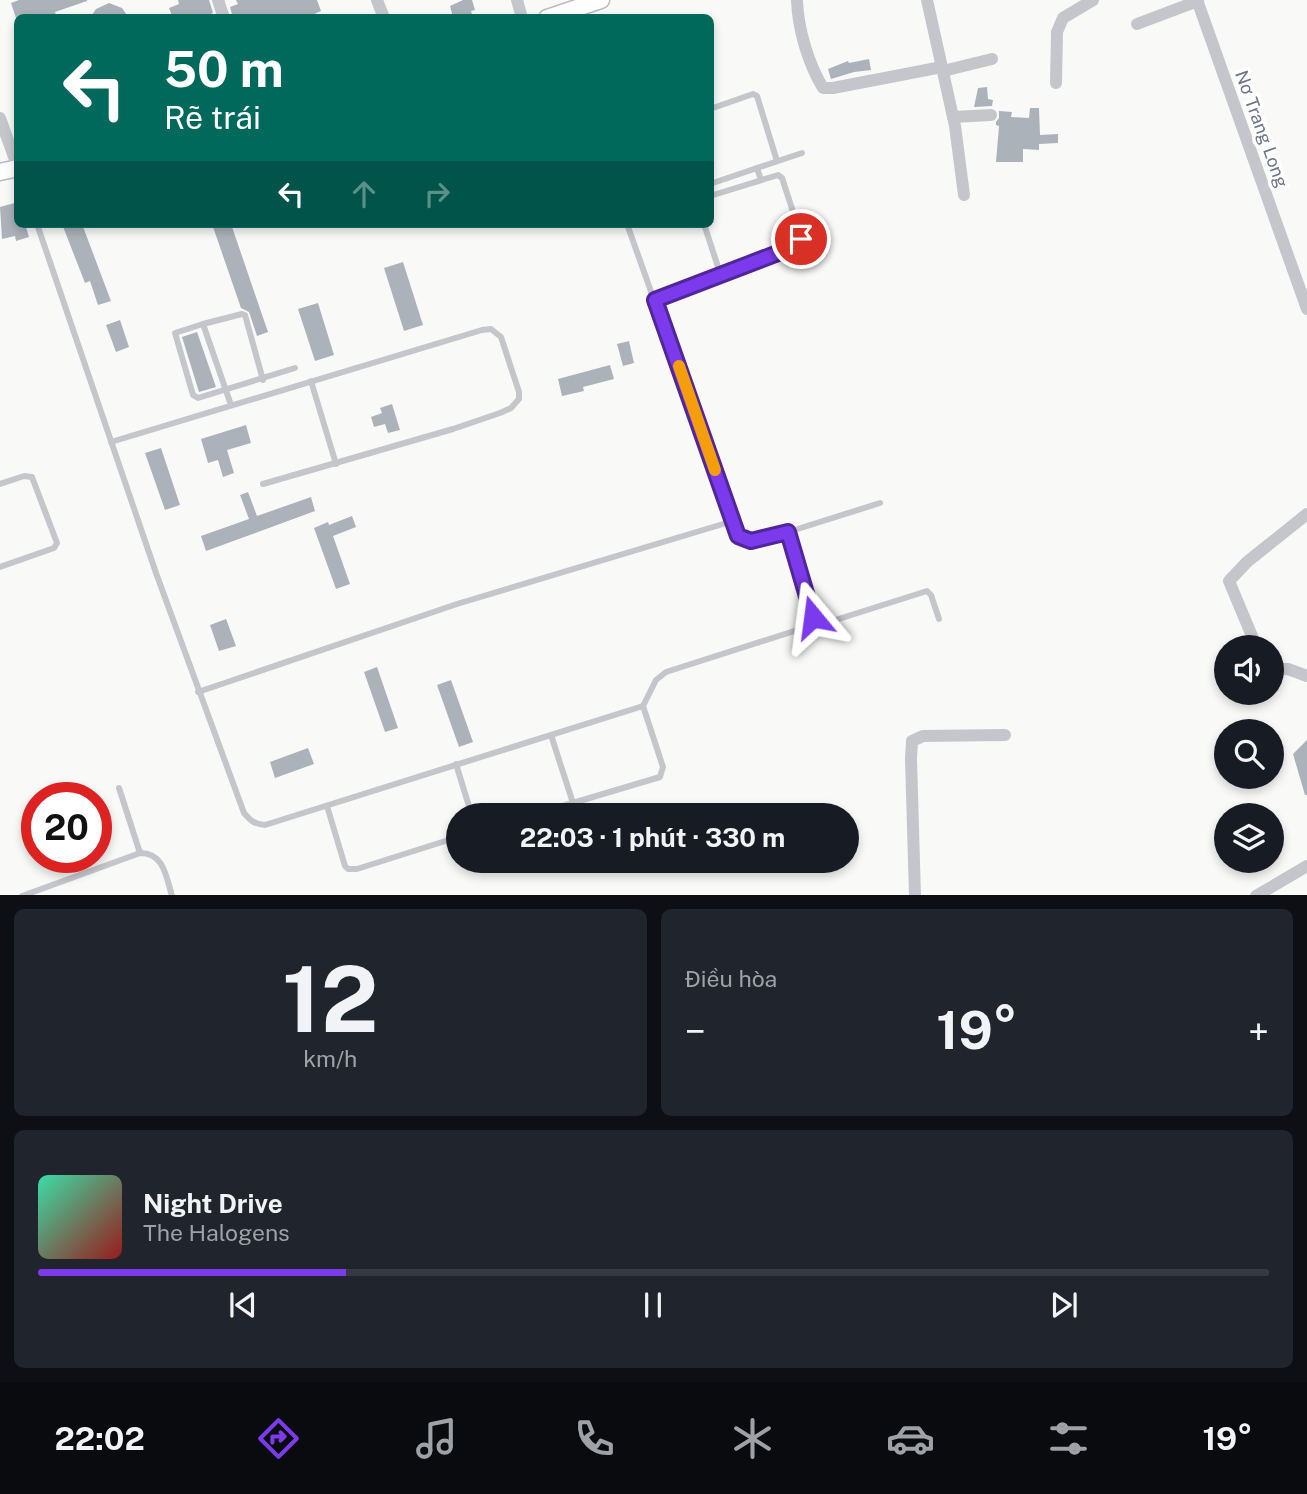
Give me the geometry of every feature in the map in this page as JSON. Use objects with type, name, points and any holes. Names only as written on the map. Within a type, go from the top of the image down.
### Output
[{"type":"street","points":[[561,14],[601,0]]},
{"type":"street","points":[[797,0],[800,28],[815,72],[824,88],[833,89],[992,59]]},
{"type":"street","points":[[927,0],[953,117],[964,195]]},
{"type":"street","points":[[1056,83],[1058,32],[1063,18],[1093,0]]},
{"type":"street","points":[[1137,24],[1197,1]]},
{"type":"street","name":"Nơ Trang Long","points":[[1197,1],[1307,309]]},
{"type":"street","points":[[953,117],[991,115]]},
{"type":"street","points":[[0,118],[14,157]]},
{"type":"street","points":[[1252,635],[1233,594],[1230,581],[1247,562],[1307,514]]},
{"type":"street","points":[[1284,669],[1307,676]]},
{"type":"street","points":[[915,895],[912,741],[923,736],[1005,735]]},
{"type":"street","points":[[1256,895],[1307,866]]},
{"type":"lane","points":[[714,108],[753,94],[757,96],[777,161]]},
{"type":"lane","points":[[714,180],[802,153]]},
{"type":"lane","points":[[757,168],[761,180]]},
{"type":"lane","points":[[655,300],[799,243],[800,233],[782,178],[778,175],[714,195]]},
{"type":"lane","points":[[728,178],[732,190]]},
{"type":"lane","points":[[38,228],[198,692],[244,813],[250,821],[265,825],[643,706]]},
{"type":"lane","points":[[629,228],[738,536],[751,541],[880,503]]},
{"type":"lane","points":[[705,228],[721,276]]},
{"type":"lane","points":[[262,380],[245,315],[175,333],[193,395],[198,398],[262,380],[295,368]]},
{"type":"lane","points":[[203,324],[231,405]]},
{"type":"lane","points":[[111,442],[491,329],[501,337],[519,399],[511,408],[453,429],[263,484]]},
{"type":"lane","points":[[311,382],[336,464]]},
{"type":"lane","points":[[0,484],[24,476],[32,477],[57,543],[54,548],[0,567]]},
{"type":"lane","points":[[198,692],[457,604],[733,521]]},
{"type":"lane","points":[[788,532],[813,617],[812,623]]},
{"type":"lane","points":[[551,735],[573,803],[660,777],[663,768],[643,706],[661,675],[812,623],[826,623],[927,591],[931,595],[939,619]]},
{"type":"lane","points":[[456,764],[468,803]]},
{"type":"lane","points":[[119,788],[139,853]]},
{"type":"lane","points":[[327,806],[348,869],[357,869],[446,841]]},
{"type":"lane","points":[[22,895],[139,853],[157,857],[172,895]]},
{"type":"building","points":[[19,0],[87,0],[56,14],[15,14],[11,3]]},
{"type":"building","points":[[178,0],[209,0],[213,13],[171,14],[169,8],[179,4]]},
{"type":"building","points":[[236,0],[317,0],[321,11],[314,14],[232,14],[230,7],[238,4]]},
{"type":"building","points":[[463,0],[472,0],[475,10],[471,11],[472,14],[452,14],[450,6]]},
{"type":"building","points":[[109,3],[122,8],[126,14],[93,14],[96,9]]},
{"type":"building","points":[[869,59],[871,70],[831,79],[828,69],[848,61]]},
{"type":"building","points":[[987,87],[988,99],[993,100],[992,106],[974,107],[978,88]]},
{"type":"building","points":[[1030,108],[1039,108],[1040,135],[1058,134],[1058,143],[1039,144],[1039,150],[1023,149],[1023,162],[996,162],[999,126],[996,122],[999,111],[1012,112],[1011,117],[1029,118]]},
{"type":"building","points":[[14,203],[14,228],[26,228],[29,237],[16,241],[15,236],[2,239],[0,207]]},
{"type":"building","points":[[64,228],[84,228],[111,301],[98,305],[90,281],[85,283]]},
{"type":"building","points":[[213,228],[232,228],[268,332],[257,336],[249,312],[241,308]]},
{"type":"building","points":[[403,262],[423,325],[404,331],[384,268]]},
{"type":"building","points":[[318,303],[334,355],[315,361],[298,309]]},
{"type":"building","points":[[120,320],[129,347],[116,352],[106,325]]},
{"type":"building","points":[[197,332],[216,387],[199,392],[182,337]]},
{"type":"building","points":[[629,341],[634,363],[623,366],[617,344]]},
{"type":"building","points":[[610,365],[614,379],[562,396],[558,379]]},
{"type":"building","points":[[392,404],[400,430],[388,433],[385,424],[374,427],[371,417],[382,413],[380,408]]},
{"type":"building","points":[[246,425],[251,443],[227,450],[234,473],[223,477],[218,460],[208,463],[201,439]]},
{"type":"building","points":[[161,448],[180,505],[165,510],[145,453]]},
{"type":"building","points":[[248,492],[257,516],[311,497],[315,511],[206,551],[201,536],[249,519],[240,495]]},
{"type":"building","points":[[352,516],[356,527],[333,536],[350,584],[336,589],[314,528]]},
{"type":"building","points":[[226,619],[236,646],[219,651],[210,625]]},
{"type":"building","points":[[377,667],[398,728],[385,732],[364,672]]},
{"type":"building","points":[[451,680],[473,742],[459,747],[437,685]]},
{"type":"building","points":[[1307,740],[1307,795],[1305,795],[1293,754]]},
{"type":"building","points":[[308,748],[314,764],[275,778],[270,762]]},
{"type":"slow traffic","points":[[679,366],[715,470]]},
{"type":"route","points":[[801,239],[796,246],[655,300],[738,536],[751,541],[788,532],[813,617]]}]
